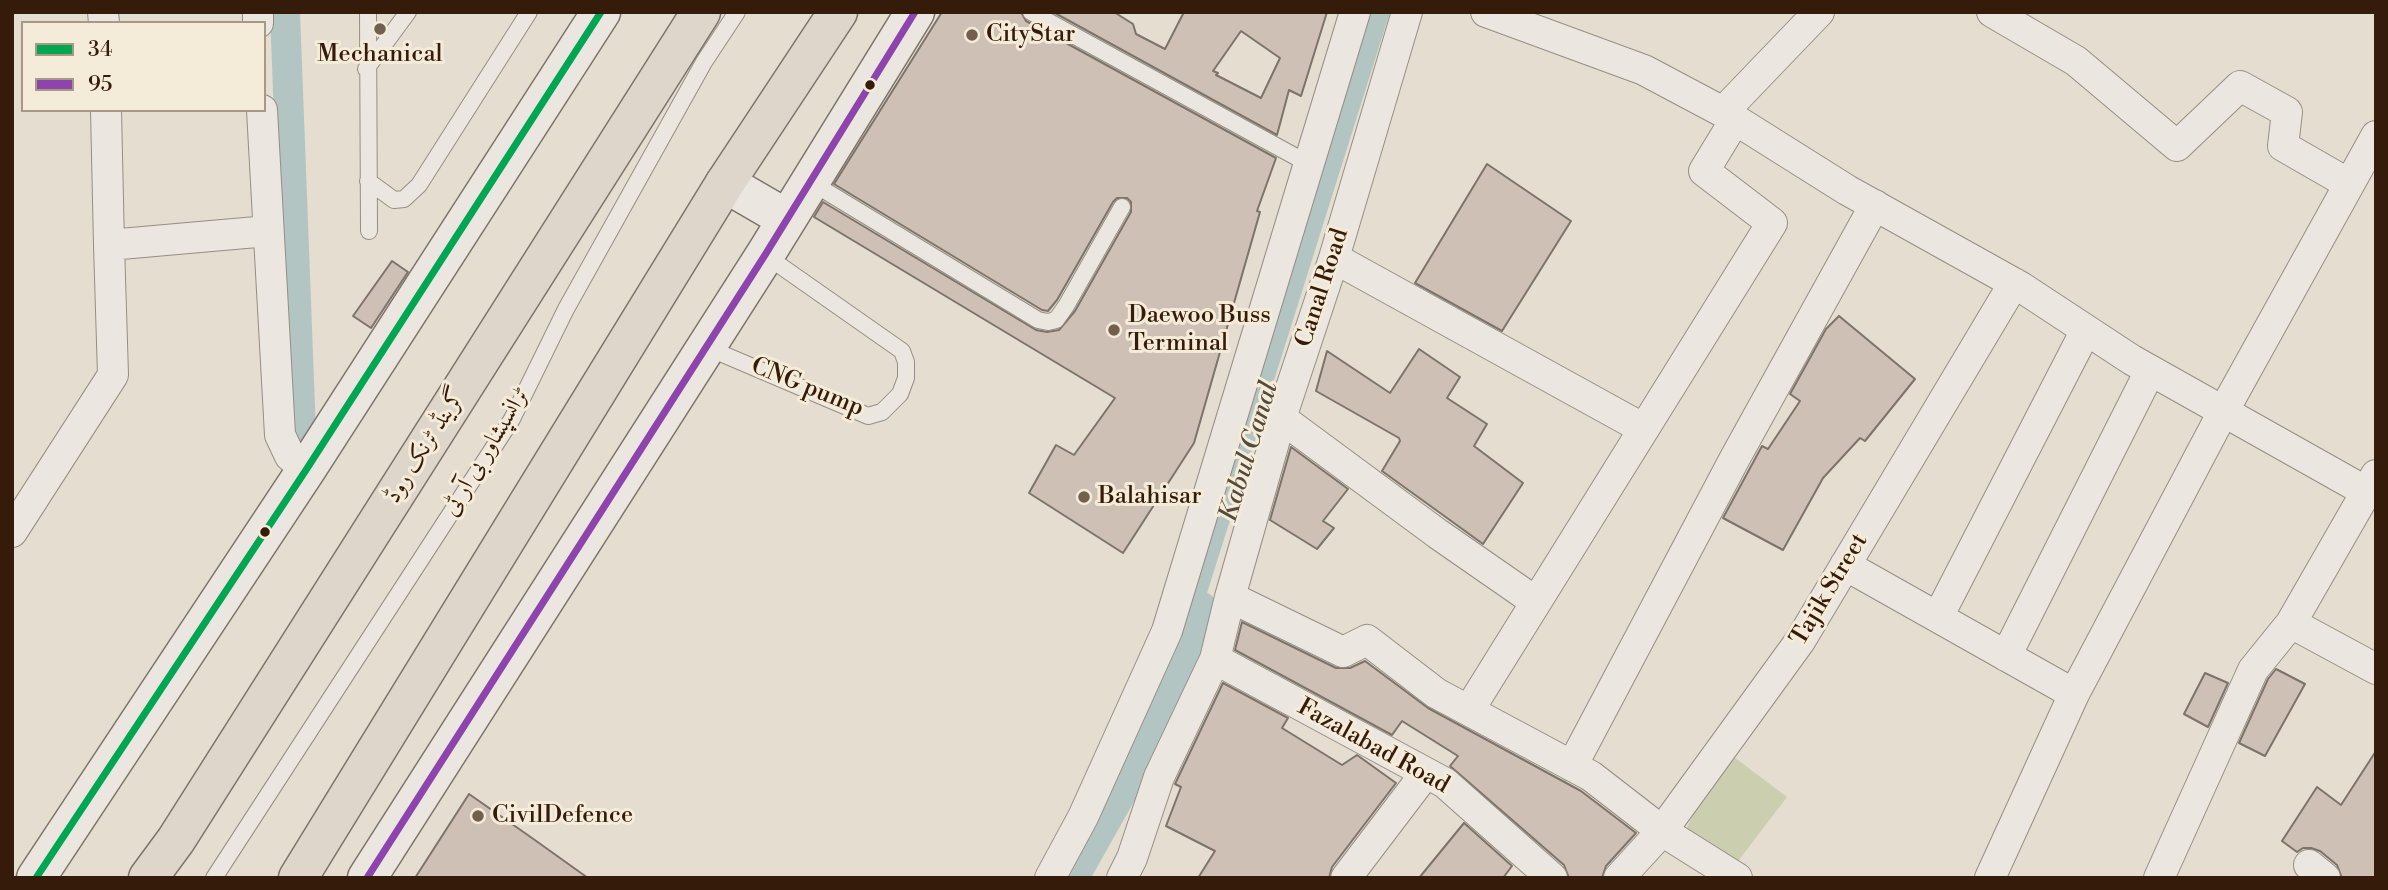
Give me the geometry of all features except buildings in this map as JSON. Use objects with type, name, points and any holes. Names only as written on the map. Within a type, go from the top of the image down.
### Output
[{"type":"highway","name":"گرینڈ ٹرنک روڈ","points":[[148,878],[176,840],[701,12]]},
{"type":"highway","points":[[298,878],[725,183],[838,12]]},
{"type":"highway","points":[[158,878],[176,840]]},
{"type":"street","points":[[36,878],[306,470],[601,12]]},
{"type":"street","points":[[367,878],[765,255],[915,12]]},
{"type":"street","points":[[1051,878],[1083,817],[1167,631],[1355,12]]},
{"type":"street","name":"Canal Road","points":[[1122,878],[1132,858],[1159,777],[1215,659],[1281,418],[1334,258],[1407,12]]},
{"type":"street","points":[[1486,12],[1644,70],[1729,116],[1875,205],[2014,284],[2150,371],[2223,412],[2371,483],[2291,623],[2253,670],[2159,878]]},
{"type":"street","points":[[1469,710],[1772,223],[1704,171],[1729,116],[1819,12]]},
{"type":"street","points":[[1993,12],[2076,61],[2177,146],[2240,86],[2287,112],[2283,146],[2349,184]]},
{"type":"street","points":[[12,532],[113,375],[106,112]]},
{"type":"street","points":[[262,112],[280,435],[290,456],[306,470]]},
{"type":"street","points":[[1990,878],[2074,694],[2223,412],[2376,136]]},
{"type":"street","points":[[725,183],[787,219]]},
{"type":"street","points":[[1572,766],[1735,458],[1875,205]]},
{"type":"street","points":[[109,244],[268,231]]},
{"type":"street","points":[[1334,258],[1644,429]]},
{"type":"street","name":"Tajik Street","points":[[1619,878],[1662,831],[1800,641],[2014,284]]},
{"type":"street","points":[[1938,617],[2086,330]]},
{"type":"street","points":[[2006,656],[2150,371]]},
{"type":"street","points":[[1281,418],[1438,534],[1536,602]]},
{"type":"street","points":[[1845,565],[2074,694]]},
{"type":"street","points":[[1230,597],[1343,652],[1367,640],[1436,693],[1591,776],[1662,831],[1737,878]]},
{"type":"street","points":[[2291,623],[2376,670]]},
{"type":"street","name":"Fazalabad Road","points":[[1215,659],[1445,783],[1552,878]]},
{"type":"street","points":[[1346,878],[1425,774]]},
{"type":"lane","points":[[368,12],[366,69],[369,231]]},
{"type":"lane","points":[[366,69],[408,12]]},
{"type":"lane","points":[[369,181],[394,200],[404,200],[419,186],[529,12]]},
{"type":"lane","name":"ٹرانسپشاور بی آر ٹی","points":[[214,878],[512,419],[566,309],[704,62],[737,12]]},
{"type":"lane","points":[[1031,12],[1309,164]]},
{"type":"lane","points":[[809,181],[1038,320],[1048,322],[1056,320],[1066,306],[1122,207]]},
{"type":"lane","name":"CNG pump","points":[[706,347],[868,416],[882,412],[900,394],[906,378],[906,362],[902,351],[765,255]]},
{"type":"green space","points":[[1722,748],[1787,797],[1729,873],[1687,828]]},
{"type":"water","points":[[1365,12],[1390,12],[1191,644],[1175,629]]},
{"type":"water","points":[[1171,661],[1190,676],[1190,702],[1091,878],[1063,878],[1160,662]]},
{"type":"waterway","points":[[285,12],[301,433]]},
{"type":"waterway","name":"Kabul Canal","points":[[1170,706],[1202,607]]},
{"type":"transit line","name":"34","points":[[36,878],[306,470],[601,12]]},
{"type":"transit line","name":"95","points":[[367,878],[765,255],[915,12]]},
{"type":"place","name":"Mechanical","points":[[380,29]]},
{"type":"place","name":"CityStar","points":[[972,35]]},
{"type":"place","name":"Daewoo Buss Terminal","points":[[1114,330]]},
{"type":"place","name":"Balahisar","points":[[1084,497]]},
{"type":"place","name":"CivilDefence","points":[[478,816]]}]
